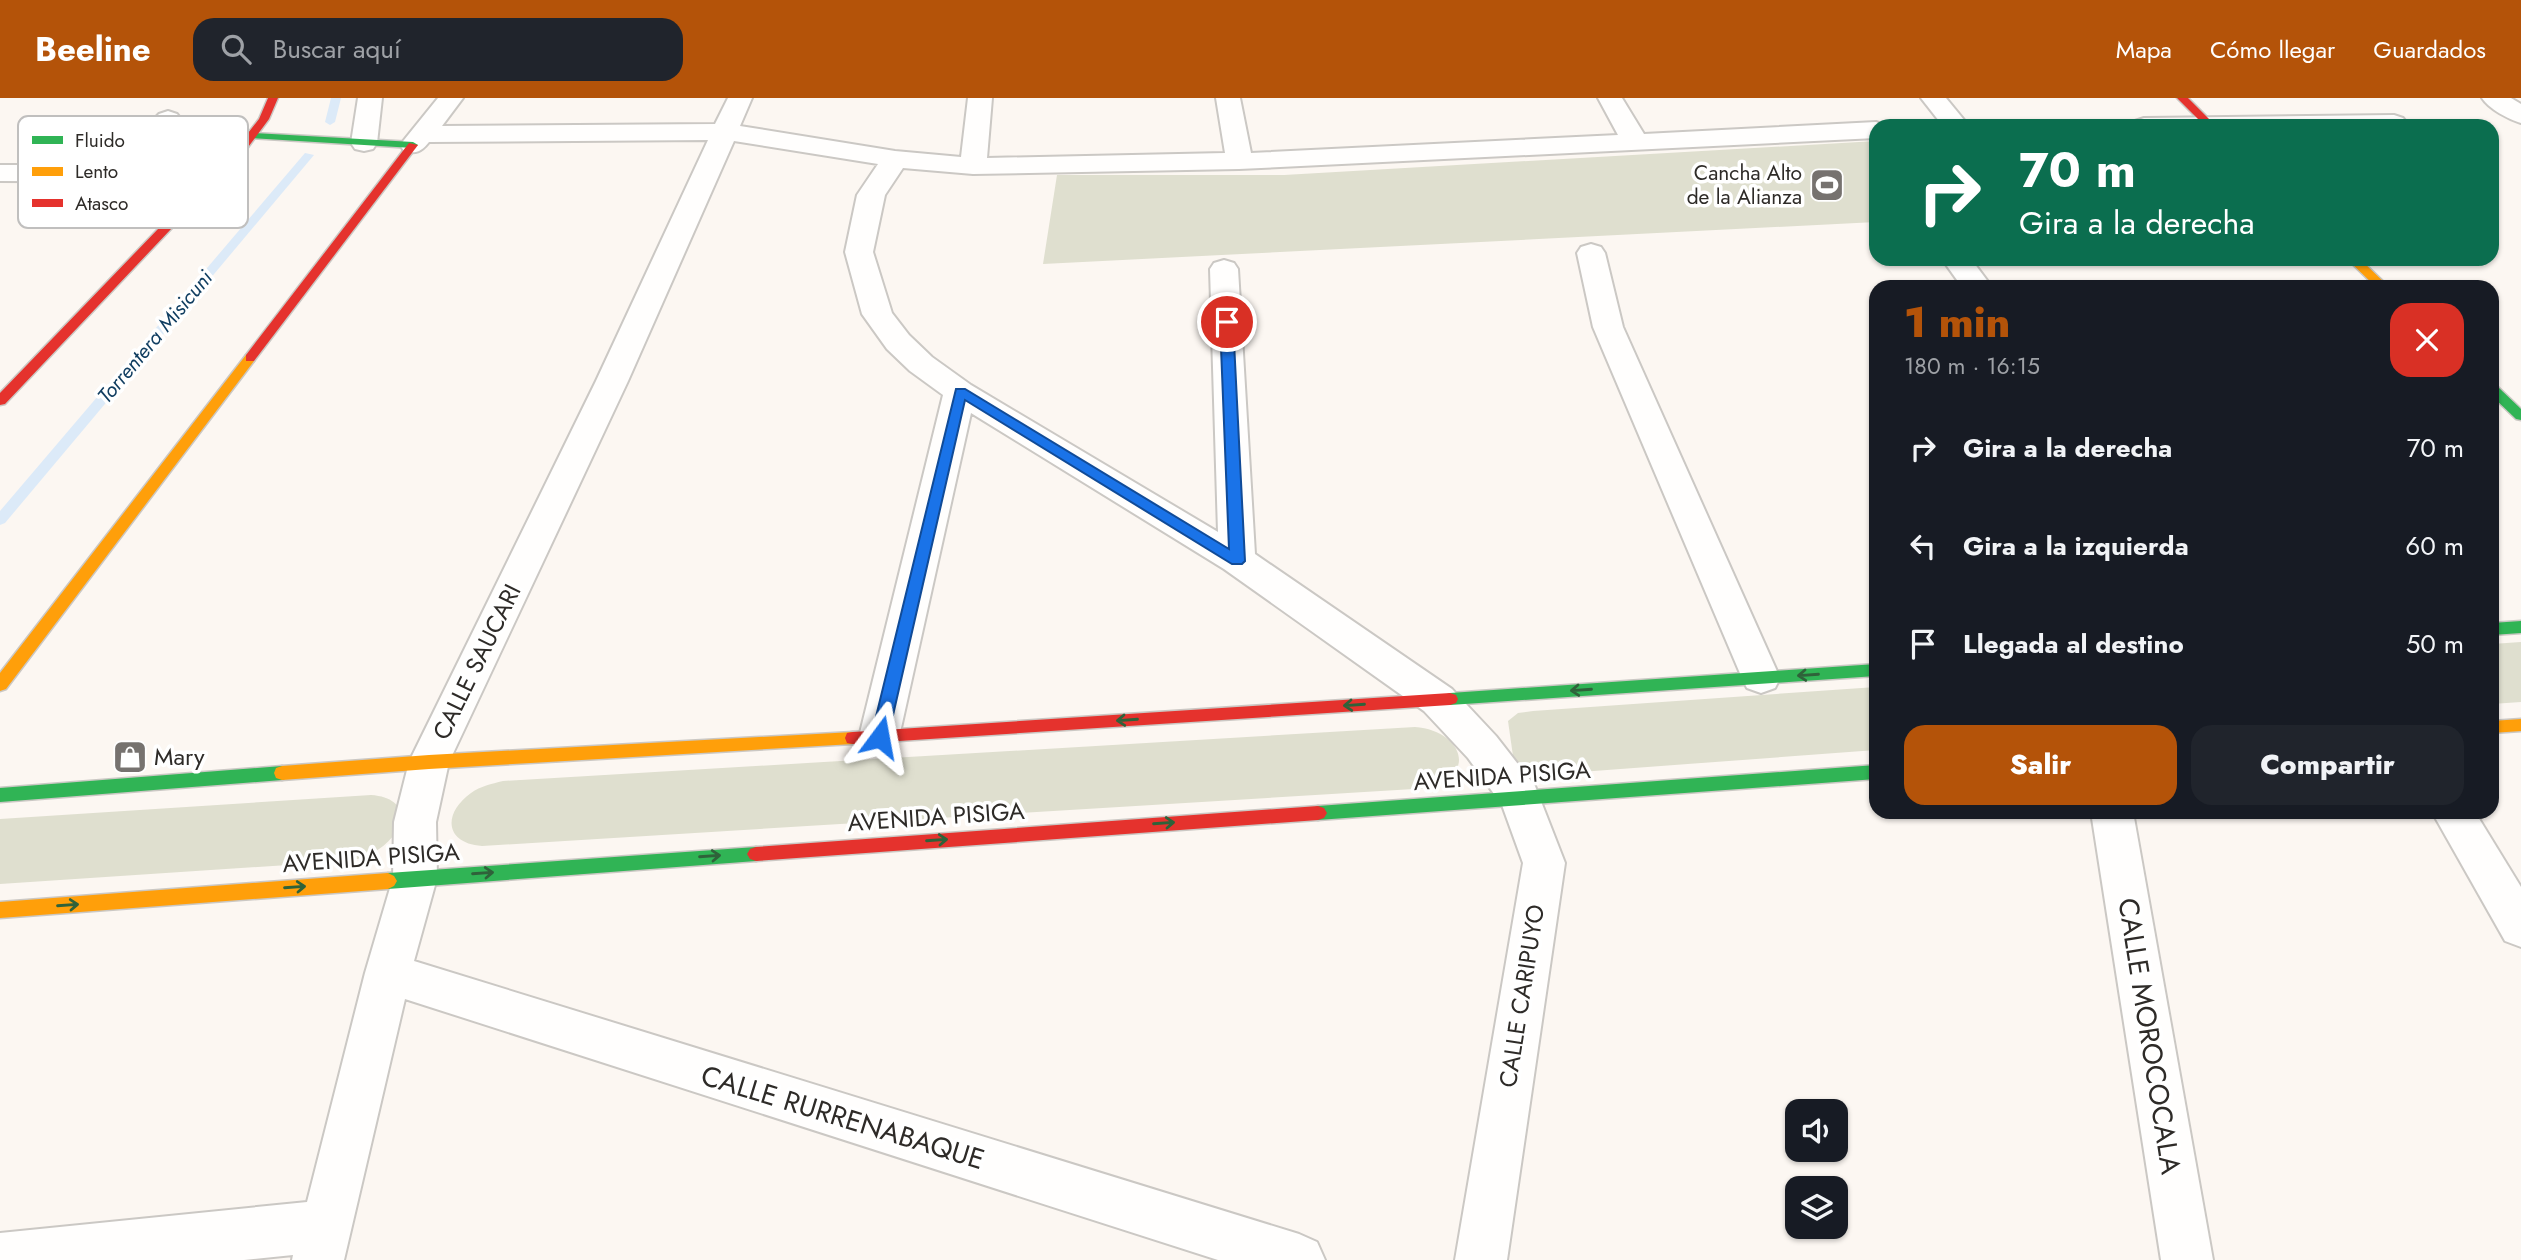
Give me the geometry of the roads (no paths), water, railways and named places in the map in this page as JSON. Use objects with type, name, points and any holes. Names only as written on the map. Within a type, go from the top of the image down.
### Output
[{"type":"street","points":[[248,140],[270,109],[273,98]]},
{"type":"street","points":[[364,142],[370,98]]},
{"type":"street","points":[[0,685],[417,140],[452,98]]},
{"type":"street","name":"CALLE SAUCARI","points":[[322,1243],[387,973],[415,878],[415,822],[429,762],[612,381],[740,98]]},
{"type":"street","points":[[973,166],[980,98]]},
{"type":"street","points":[[1228,98],[1240,161]]},
{"type":"street","points":[[1610,98],[1635,141]]},
{"type":"street","points":[[1933,98],[1950,119]]},
{"type":"street","points":[[2182,98],[2204,119]]},
{"type":"street","points":[[2494,98],[2521,115]]},
{"type":"street","points":[[251,136],[364,142],[726,132],[895,159],[973,166],[1240,161],[1869,130]]},
{"type":"street","name":"CALLE CARIPUYO","points":[[895,159],[872,195],[859,253],[877,314],[898,342],[921,364],[960,392],[1237,561],[1438,700],[1482,747],[1520,797],[1544,863],[1481,1260]]},
{"type":"street","points":[[0,173],[18,173]]},
{"type":"street","points":[[0,401],[167,228]]},
{"type":"street","points":[[1591,253],[1608,327],[1760,678]]},
{"type":"street","points":[[2360,266],[2376,280]]},
{"type":"street","points":[[1224,269],[1237,561]]},
{"type":"street","points":[[880,737],[960,392]]},
{"type":"street","points":[[2499,396],[2521,416]]},
{"type":"street","points":[[2499,629],[2521,627]]},
{"type":"street","points":[[0,796],[429,762],[880,737],[1869,670]]},
{"type":"street","points":[[2499,727],[2521,726]]},
{"type":"street","name":"AVENIDA PISIGA","points":[[0,910],[1869,772]]},
{"type":"street","name":"CALLE MOROCOCALA","points":[[2113,819],[2187,1260]]},
{"type":"street","points":[[2457,819],[2521,927]]},
{"type":"street","name":"CALLE RURRENABAQUE","points":[[387,973],[1299,1260]]},
{"type":"street","points":[[0,1259],[322,1243]]},
{"type":"waterway","name":"Torrentera Misicuni","points":[[330,122],[336,98]]},
{"type":"waterway","name":"Torrentera Misicuni","points":[[248,227],[309,155]]},
{"type":"waterway","name":"Torrentera Misicuni","points":[[0,520],[247,228]]},
{"type":"place","name":"Cancha Alto de la Alianza","points":[[1827,185]]},
{"type":"place","name":"Mary","points":[[130,757]]}]
